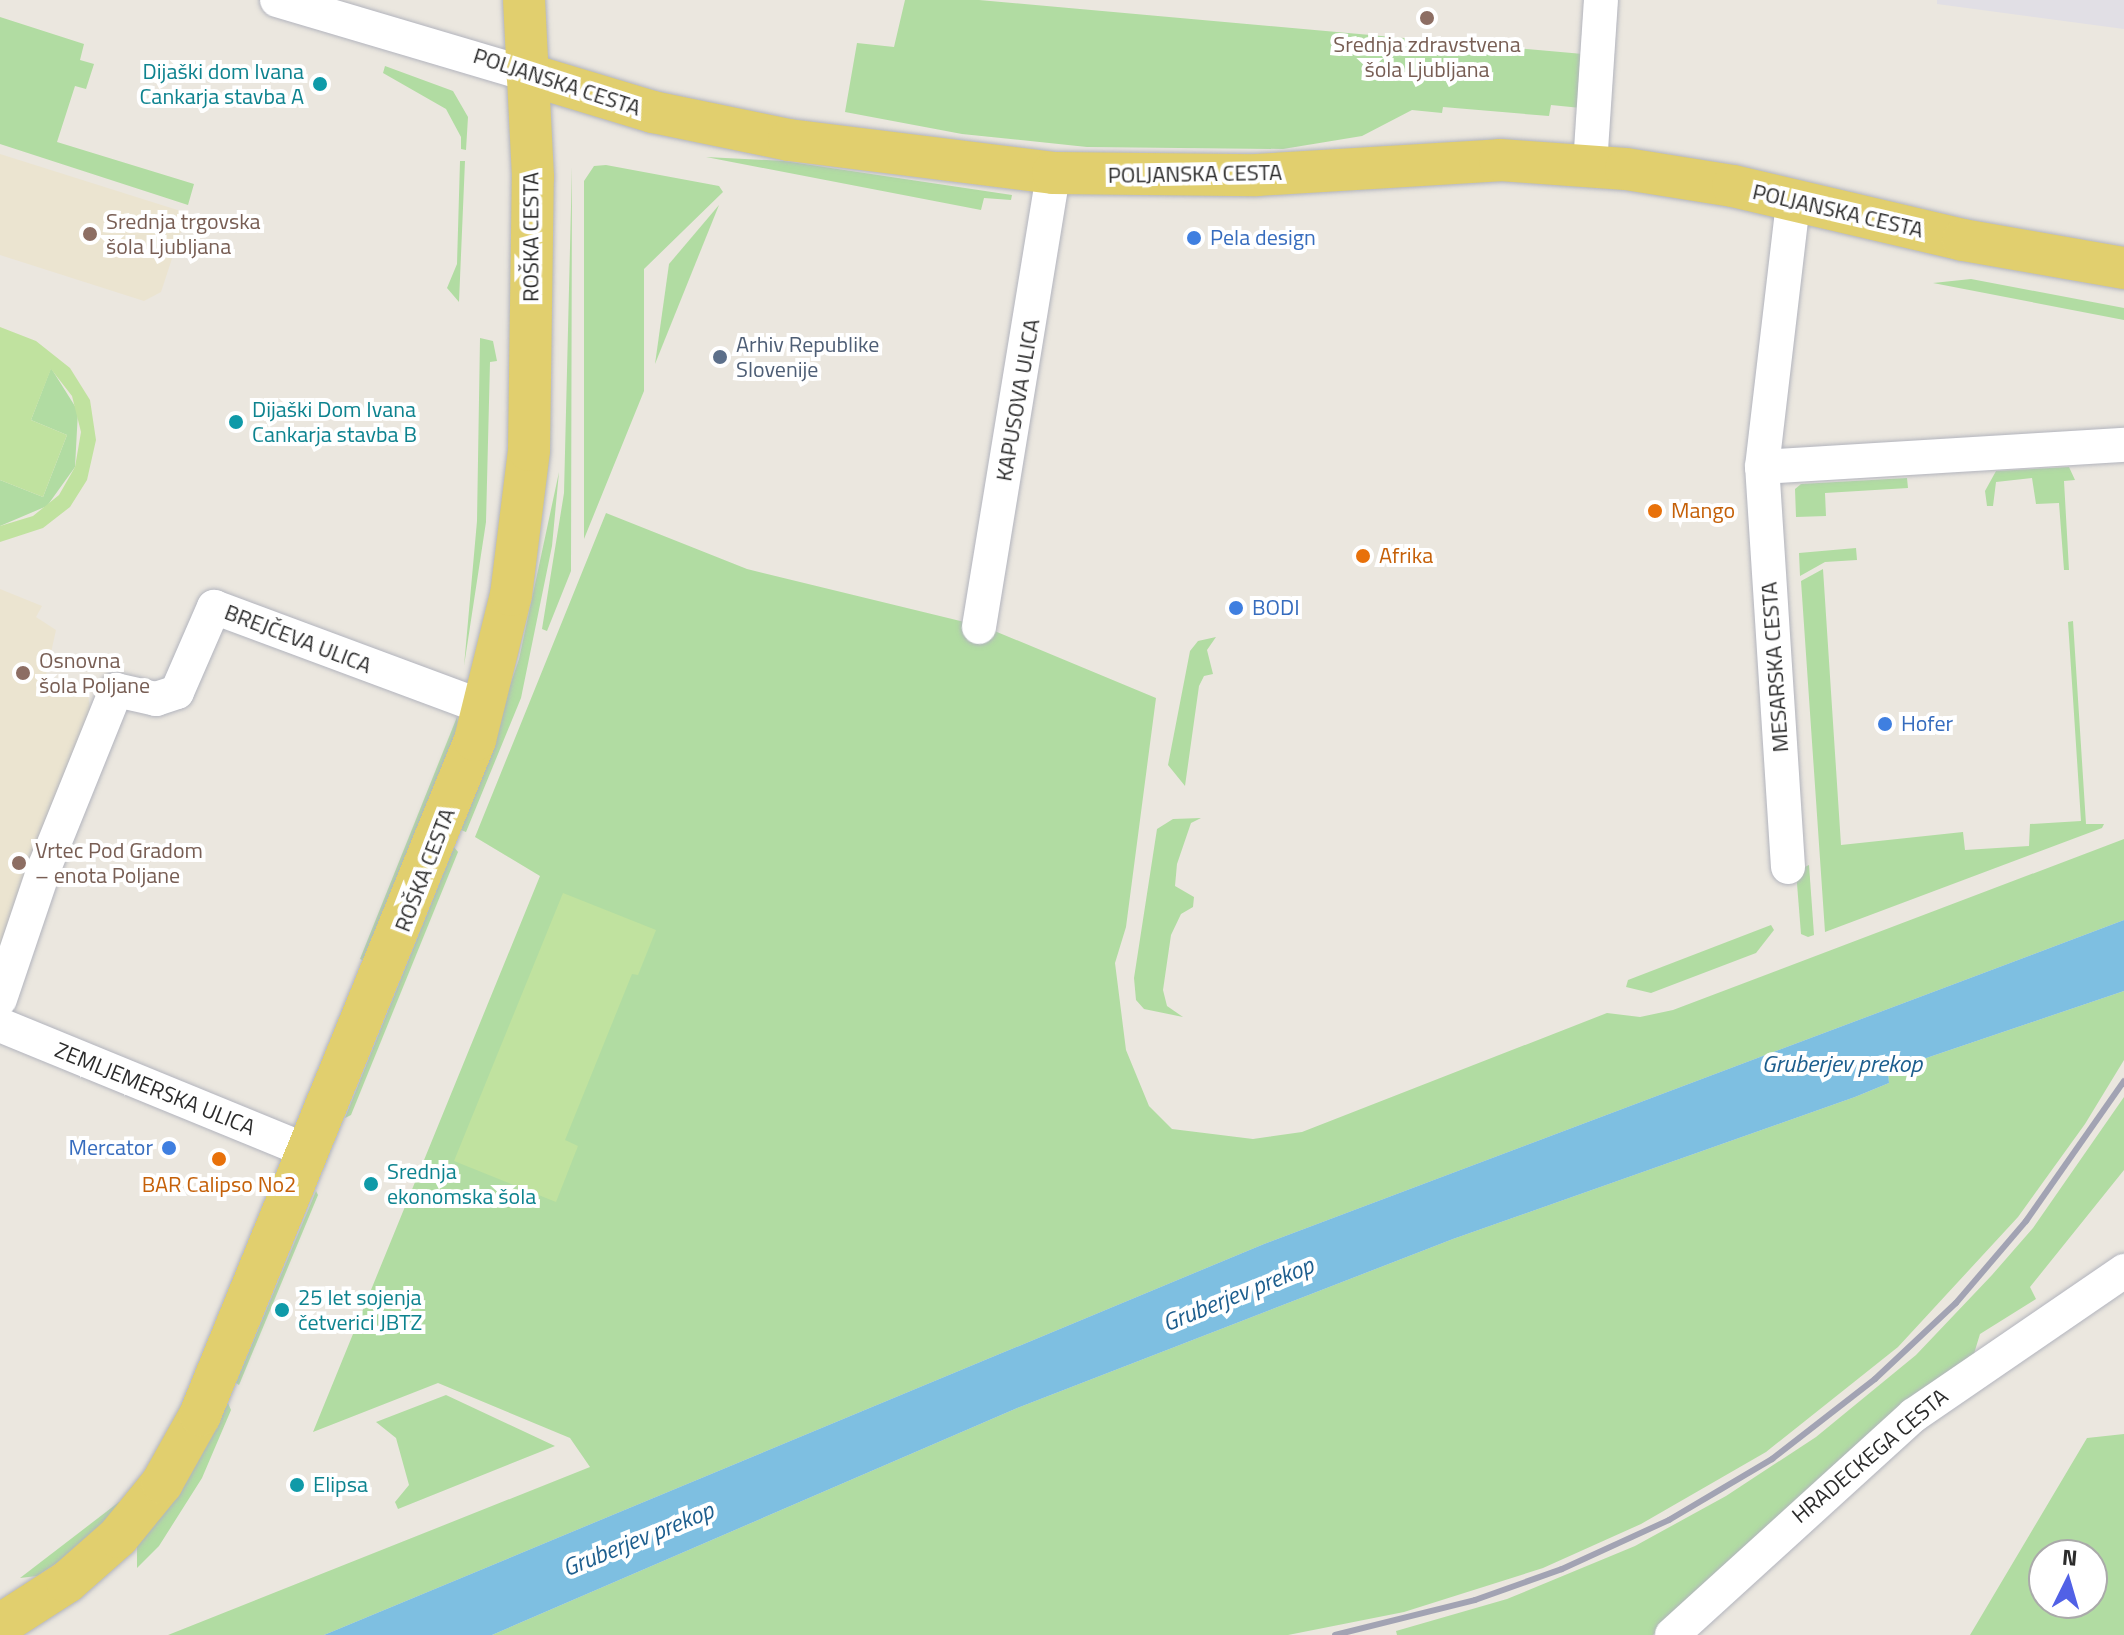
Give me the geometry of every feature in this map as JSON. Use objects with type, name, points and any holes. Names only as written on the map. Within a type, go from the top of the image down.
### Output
[{"type":"main road","name":"ROŠKA CESTA","points":[[0,1625],[99,1555],[162,1483],[213,1387],[310,1152],[485,708],[511,595],[529,450],[533,177],[524,0]]},
{"type":"main road","name":"POLJANSKA CESTA","points":[[527,74],[653,112],[789,140],[1053,173],[1257,175],[1500,160],[1590,165],[1733,186],[1793,203],[2124,268]]},
{"type":"street","name":"POLJANSKA CESTA","points":[[277,0],[527,74]]},
{"type":"street","points":[[1590,165],[1601,0]]},
{"type":"street","name":"KAPUSOVA ULICA","points":[[979,627],[1053,173]]},
{"type":"street","name":"MESARSKA CESTA","points":[[1788,867],[1762,467],[1793,203]]},
{"type":"street","points":[[1762,467],[2124,445]]},
{"type":"street","name":"BREJČEVA ULICA","points":[[0,999],[45,866],[116,690],[156,699],[177,692],[214,607],[485,708]]},
{"type":"street","name":"ZEMLJEMERSKA ULICA","points":[[0,1025],[310,1152]]},
{"type":"street","name":"HRADECKEGA CESTA","points":[[1672,1635],[1914,1415],[2124,1271]]},
{"type":"shaded area","points":[[1937,0],[2124,0],[2124,29],[1937,4]]},
{"type":"shaded area","name":"Srednja trgovska šola Ljubljana","points":[[0,154],[187,213],[161,292],[144,301],[0,255]]},
{"type":"shaded area","points":[[0,589],[42,606],[36,617],[56,630],[44,684],[88,694],[91,718],[0,956]]},
{"type":"green space","points":[[905,0],[979,0],[1583,54],[1581,108],[1551,105],[1549,116],[1443,107],[1442,113],[1412,110],[1362,136],[1283,149],[1087,147],[962,134],[845,112],[857,43],[894,47]]},
{"type":"green space","points":[[0,17],[84,44],[80,60],[94,64],[86,89],[75,86],[57,142],[194,184],[188,205],[0,144]]},
{"type":"green space","points":[[385,66],[453,91],[468,117],[466,150],[461,149],[461,137],[446,109],[383,73]]},
{"type":"green space","points":[[706,157],[784,161],[1012,195],[1011,200],[984,198],[981,210]]},
{"type":"green space","points":[[460,161],[465,161],[459,302],[447,288],[457,264]]},
{"type":"green space","points":[[606,165],[719,186],[723,192],[644,269],[644,391],[584,539],[584,181],[594,166]]},
{"type":"green space","points":[[572,166],[571,571],[547,631],[542,629],[564,493]]},
{"type":"green space","points":[[719,205],[655,364],[669,264]]},
{"type":"green space","points":[[1971,279],[2124,308],[2124,320],[1933,283]]},
{"type":"green space","points":[[0,327],[36,341],[70,368],[90,400],[96,440],[87,480],[70,507],[43,528],[0,542],[0,526],[33,516],[59,495],[75,467],[81,432],[72,396],[51,369],[31,420],[67,435],[43,497],[0,480]]},
{"type":"green space","points":[[480,338],[493,341],[497,361],[490,362],[486,522],[464,666],[477,521]]},
{"type":"green space","points":[[51,368],[78,411],[75,467],[47,506],[0,526],[0,480],[43,497],[67,435],[31,420]]},
{"type":"green space","points":[[2069,467],[2075,480],[2064,481],[2069,570],[2064,570],[2059,503],[2036,504],[2032,478],[1996,482],[1993,506],[1987,506],[1985,491],[1996,471]]},
{"type":"green space","points":[[559,472],[552,546],[521,698],[466,832],[461,830],[519,659]]},
{"type":"green space","points":[[1907,478],[1908,488],[1825,493],[1826,516],[1796,517],[1795,489],[1801,484]]},
{"type":"green space","points":[[606,513],[747,569],[985,627],[1156,698],[1126,927],[1115,963],[1126,1050],[1149,1106],[1172,1129],[1253,1139],[1302,1132],[1607,1013],[1640,1017],[1673,1010],[2124,839],[2124,920],[1264,1244],[324,1635],[168,1635],[590,1467],[570,1438],[438,1383],[313,1432],[540,876],[475,837]]},
{"type":"green space","points":[[1856,548],[1857,560],[1825,562],[1800,576],[1799,553]]},
{"type":"green space","points":[[1823,569],[1841,845],[1963,832],[1965,850],[2029,846],[2030,824],[2081,821],[2068,622],[2073,621],[2086,824],[2104,824],[2102,828],[1825,932],[1801,581]]},
{"type":"green space","points":[[1216,637],[1207,650],[1213,674],[1204,676],[1199,686],[1185,786],[1168,765],[1190,651],[1198,641]]},
{"type":"green space","points":[[457,717],[459,730],[367,962],[360,959]]},
{"type":"green space","points":[[1201,818],[1191,823],[1177,864],[1175,886],[1194,897],[1193,907],[1181,914],[1171,935],[1163,990],[1167,1006],[1183,1017],[1144,1009],[1136,1000],[1134,978],[1157,829],[1173,819]]},
{"type":"green space","points":[[454,847],[458,852],[351,1115],[345,1118]]},
{"type":"green space","points":[[1809,865],[1814,935],[1808,937],[1801,934],[1796,871]]},
{"type":"green space","points":[[563,893],[656,930],[638,975],[632,974],[565,1140],[578,1146],[556,1202],[454,1161]]},
{"type":"green space","points":[[1771,925],[1774,930],[1756,953],[1651,993],[1626,987],[1628,980]]},
{"type":"green space","points":[[2124,991],[2124,1060],[2085,1124],[2018,1217],[1898,1347],[1766,1452],[1641,1524],[1543,1568],[1404,1612],[1288,1635],[492,1635],[1015,1409],[1453,1239],[1855,1097],[1889,1083],[1888,1071]]},
{"type":"green space","points":[[2124,1097],[2124,1170],[2030,1287],[2036,1299],[1980,1334],[1973,1357],[1877,1426],[1653,1635],[1397,1635],[1396,1631],[1507,1599],[1635,1546],[1726,1496],[1816,1437],[1916,1355],[1992,1275],[2033,1228]]},
{"type":"green space","points":[[316,1191],[318,1195],[239,1385],[236,1383]]},
{"type":"green space","points":[[446,1395],[555,1446],[398,1509],[395,1502],[409,1485],[396,1438],[376,1422]]},
{"type":"green space","points":[[228,1403],[231,1410],[202,1478],[159,1546],[137,1568],[137,1546],[181,1491]]},
{"type":"green space","points":[[2124,1434],[2124,1635],[1970,1635],[2087,1438]]},
{"type":"green space","points":[[119,1502],[123,1503],[75,1551],[37,1576],[20,1578]]},
{"type":"water","name":"Gruberjev prekop","points":[[2124,920],[2124,991],[1888,1071],[1889,1083],[1855,1097],[1453,1239],[1015,1409],[492,1635],[324,1635],[1264,1244]]},
{"type":"railway","points":[[1335,1635],[1475,1600],[1562,1569],[1669,1520],[1772,1459],[1875,1379],[1956,1303],[2026,1221],[2124,1081]]},
{"type":"place","name":"Srednja zdravstvena šola Ljubljana","points":[[1427,18]]},
{"type":"place","name":"Dijaški dom Ivana Cankarja stavba A","points":[[320,84]]},
{"type":"place","name":"Srednja trgovska šola Ljubljana","points":[[90,234]]},
{"type":"place","name":"Pela design","points":[[1194,238]]},
{"type":"place","name":"Arhiv Republike Slovenije","points":[[720,357]]},
{"type":"place","name":"Dijaški Dom Ivana Cankarja stavba B","points":[[236,422]]},
{"type":"place","name":"Mango","points":[[1655,511]]},
{"type":"place","name":"Afrika","points":[[1363,556]]},
{"type":"place","name":"BODI","points":[[1236,608]]},
{"type":"place","name":"Osnovna šola Poljane","points":[[23,673]]},
{"type":"place","name":"Hofer","points":[[1885,724]]},
{"type":"place","name":"Vrtec Pod Gradom – enota Poljane","points":[[19,863]]},
{"type":"place","name":"Mercator","points":[[169,1148]]},
{"type":"place","name":"BAR Calipso No2","points":[[219,1159]]},
{"type":"place","name":"Srednja ekonomska šola","points":[[371,1184]]},
{"type":"place","name":"25 let sojenja četverici JBTZ","points":[[282,1310]]},
{"type":"place","name":"Elipsa","points":[[297,1485]]}]
